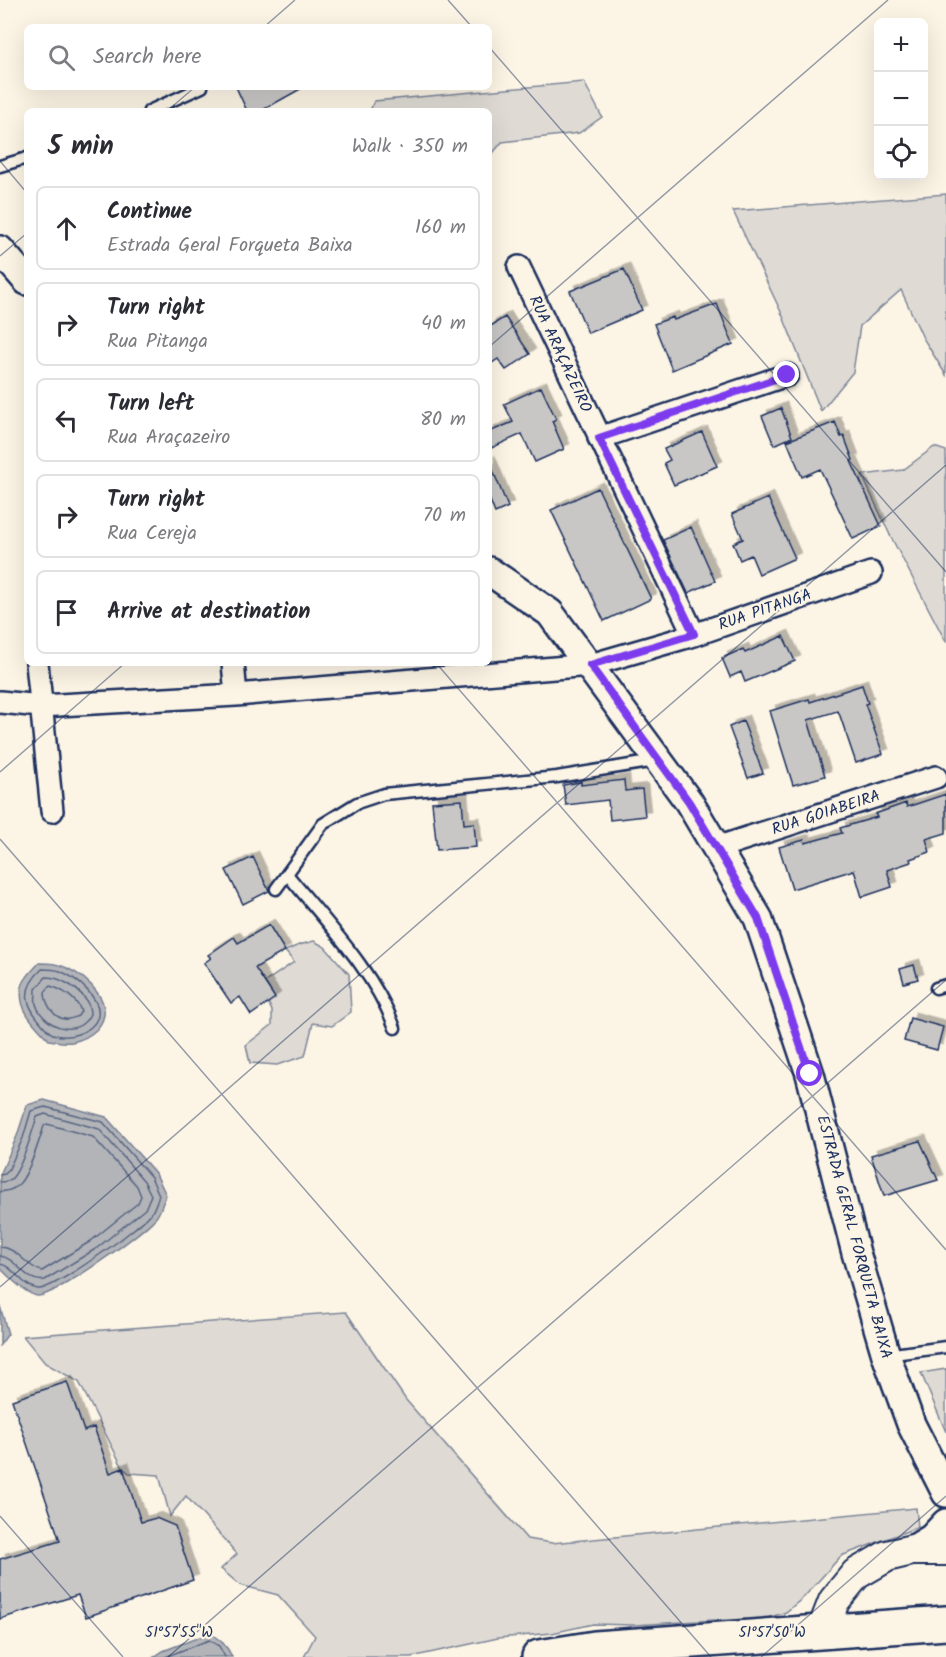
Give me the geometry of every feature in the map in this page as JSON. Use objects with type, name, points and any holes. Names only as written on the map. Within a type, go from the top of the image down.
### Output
[{"type":"main road","points":[[822,1632],[834,1601],[856,1574],[887,1556],[912,1550],[946,1550]]},
{"type":"main road","points":[[539,1657],[595,1648],[943,1624]]},
{"type":"street","name":"RUA ARAÇAZEIRO","points":[[519,267],[694,634]]},
{"type":"street","points":[[599,438],[787,375]]},
{"type":"street","name":"ESTRADA GERAL FORQUETA BAIXA","points":[[492,573],[550,613],[689,802],[758,918],[810,1074],[856,1253],[886,1356],[911,1424],[946,1493]]},
{"type":"street","name":"RUA PITANGA","points":[[0,702],[41,706],[236,695],[590,665],[694,634],[871,573]]},
{"type":"street","points":[[37,666],[52,811]]},
{"type":"street","points":[[233,666],[236,695]]},
{"type":"street","name":"RUA GOIABEIRA","points":[[716,848],[936,777]]},
{"type":"street","points":[[912,1550],[932,1538],[946,1523]]},
{"type":"lane","points":[[156,108],[195,90]]},
{"type":"lane","points":[[0,166],[24,159]]},
{"type":"lane","points":[[276,890],[322,824],[357,803],[384,794],[557,777],[658,760]]},
{"type":"lane","points":[[287,874],[358,963],[388,1011],[395,1028]]},
{"type":"lane","points":[[886,1356],[946,1347]]},
{"type":"shaded area","points":[[584,82],[602,117],[579,133],[502,142],[492,154],[492,108],[371,108],[374,101]]},
{"type":"shaded area","points":[[946,194],[946,375],[923,338],[901,290],[860,326],[853,372],[821,411],[782,314],[733,211]]},
{"type":"shaded area","points":[[934,447],[946,451],[946,642],[890,535],[862,475],[903,470]]},
{"type":"shaded area","points":[[314,941],[325,947],[349,974],[351,1012],[332,1026],[313,1023],[305,1056],[277,1065],[250,1063],[246,1045],[272,1025],[272,1011],[268,1002],[273,995],[265,982],[294,962],[285,951]]},
{"type":"shaded area","points":[[346,1312],[406,1400],[527,1539],[552,1543],[916,1508],[918,1527],[841,1556],[804,1597],[786,1612],[755,1622],[714,1620],[634,1625],[593,1624],[552,1633],[498,1638],[411,1657],[304,1657],[315,1636],[278,1595],[240,1585],[221,1569],[237,1554],[186,1496],[170,1516],[159,1475],[129,1473],[123,1468],[79,1382],[45,1363],[23,1336]]},
{"type":"shaded area","points":[[946,1369],[946,1432],[921,1373]]},
{"type":"water","points":[[39,963],[57,964],[67,968],[84,978],[98,993],[104,1011],[103,1020],[92,1034],[72,1042],[49,1040],[33,1023],[25,1010],[21,995],[23,983]]},
{"type":"water","points":[[44,1100],[106,1117],[156,1174],[166,1195],[157,1216],[136,1235],[79,1276],[46,1294],[37,1296],[22,1288],[0,1268],[0,1175],[17,1136],[27,1105]]},
{"type":"water","points":[[0,1306],[8,1334],[0,1345]]},
{"type":"water","points":[[210,1633],[223,1643],[232,1657],[154,1657],[163,1651]]},
{"type":"building","points":[[237,90],[299,90],[266,108],[246,108]]},
{"type":"building","points":[[624,269],[642,310],[588,333],[570,291]]},
{"type":"building","points":[[717,304],[733,344],[672,370],[654,324],[673,317],[674,320]]},
{"type":"building","points":[[505,317],[530,354],[506,370],[498,359],[492,363],[492,325]]},
{"type":"building","points":[[541,387],[556,419],[552,421],[564,449],[535,462],[522,434],[492,448],[492,431],[513,422],[504,404]]},
{"type":"building","points":[[781,408],[792,437],[774,445],[762,416]]},
{"type":"building","points":[[835,422],[841,437],[844,436],[853,460],[851,461],[881,526],[853,539],[820,469],[802,477],[787,441]]},
{"type":"building","points":[[702,432],[717,466],[674,485],[664,463],[670,460],[664,449]]},
{"type":"building","points":[[492,468],[508,507],[495,513],[492,506]]},
{"type":"building","points":[[598,488],[651,599],[604,621],[551,510]]},
{"type":"building","points":[[768,498],[795,558],[759,574],[751,555],[740,560],[733,543],[743,539],[732,514]]},
{"type":"building","points":[[691,527],[715,581],[688,593],[663,540]]},
{"type":"building","points":[[783,636],[795,661],[745,682],[741,672],[730,677],[722,658],[743,649],[745,653]]},
{"type":"building","points":[[862,685],[868,703],[865,704],[883,754],[856,763],[837,711],[808,720],[825,776],[793,785],[770,711],[809,699],[810,702]]},
{"type":"building","points":[[743,721],[763,773],[748,778],[729,727]]},
{"type":"building","points":[[624,780],[625,791],[642,789],[645,816],[610,820],[608,800],[566,805],[563,785]]},
{"type":"building","points":[[946,794],[946,833],[926,839],[930,852],[910,859],[911,862],[887,870],[892,887],[862,897],[854,870],[792,889],[779,847],[842,833],[840,828],[877,817],[875,814],[906,803],[907,807]]},
{"type":"building","points":[[462,800],[464,824],[474,823],[476,847],[437,850],[432,802]]},
{"type":"building","points":[[253,857],[269,891],[243,904],[226,870]]},
{"type":"building","points":[[269,925],[285,951],[255,968],[275,998],[251,1015],[240,997],[231,1003],[204,963],[211,958],[208,955],[234,937],[238,943]]},
{"type":"building","points":[[914,965],[918,979],[904,983],[900,969]]},
{"type":"building","points":[[910,1018],[943,1027],[937,1050],[904,1041]]},
{"type":"building","points":[[920,1141],[938,1180],[884,1196],[871,1155]]},
{"type":"building","points":[[67,1382],[84,1431],[94,1427],[110,1473],[123,1468],[141,1522],[156,1518],[175,1526],[193,1580],[86,1617],[78,1595],[0,1619],[0,1559],[60,1541],[12,1400]]},
{"type":"route","points":[[787,375],[599,438],[694,634],[590,665],[689,802],[758,918],[810,1074]]}]
